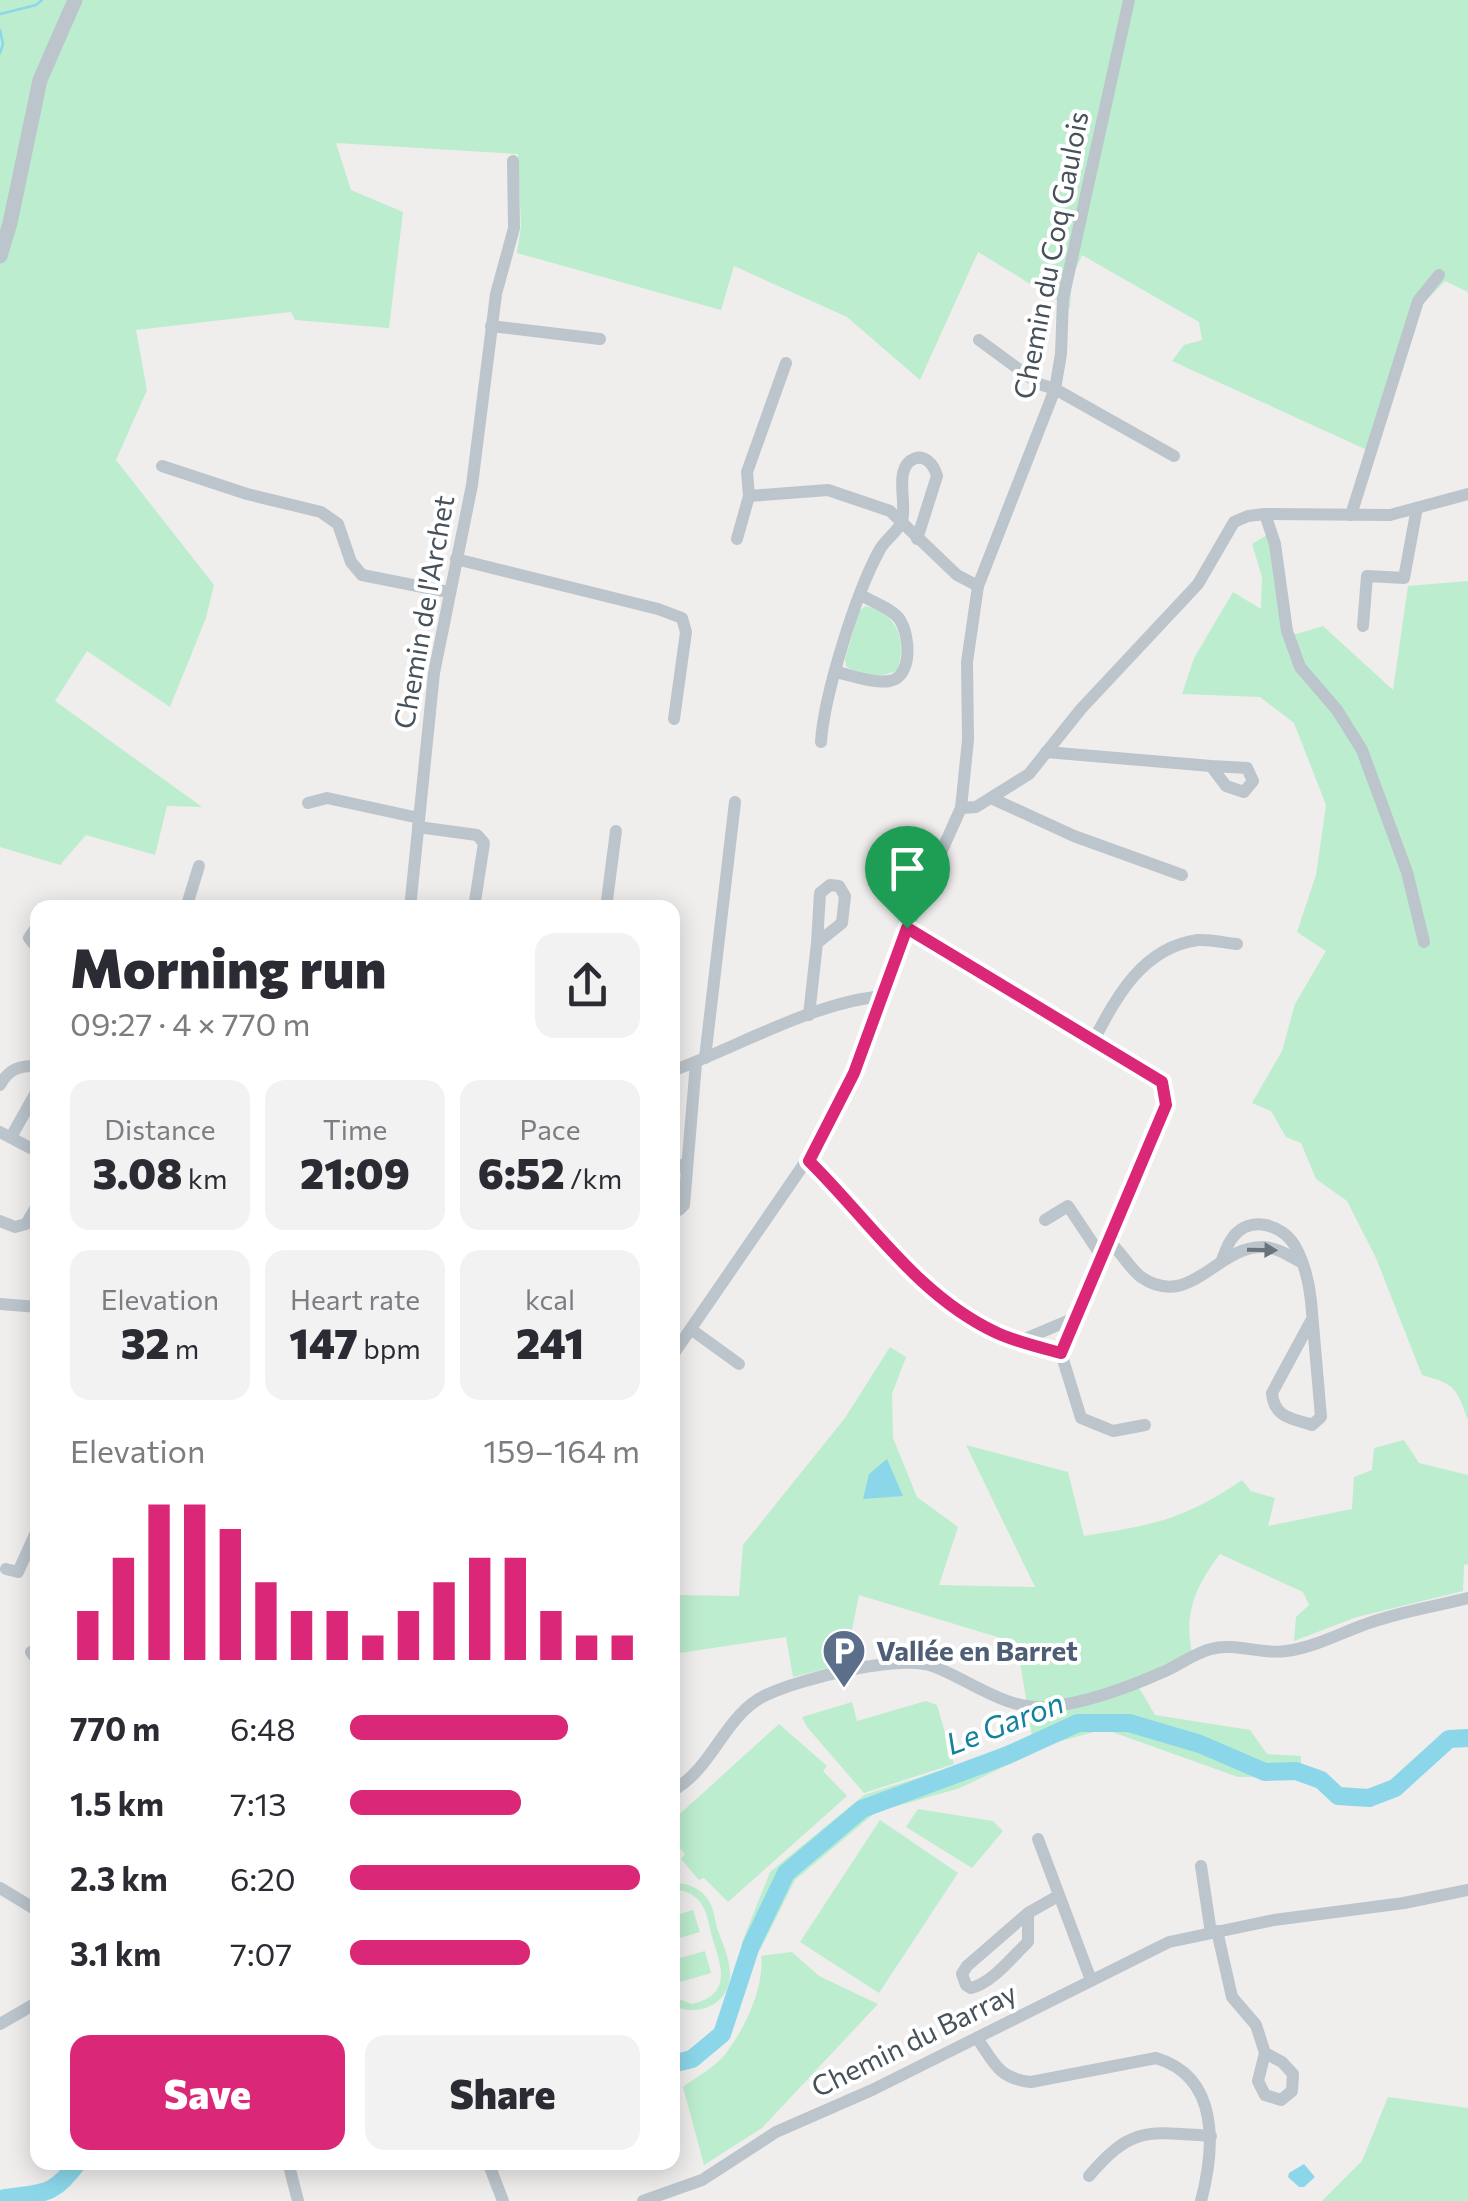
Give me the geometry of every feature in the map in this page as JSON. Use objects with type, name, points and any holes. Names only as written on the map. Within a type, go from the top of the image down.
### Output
[{"type":"street","points":[[0,256],[40,80],[74,0]]},
{"type":"street","name":"Chemin du Coq Gaulois","points":[[680,1346],[809,1161],[854,1073],[907,928],[961,808],[968,740],[967,662],[978,586],[1055,389],[1063,298],[1128,0]]},
{"type":"street","name":"Chemin de l'Archet","points":[[411,900],[434,673],[472,486],[496,294],[514,228],[512,161]]},
{"type":"street","points":[[1350,515],[1418,301],[1439,274]]},
{"type":"street","points":[[492,326],[600,340]]},
{"type":"street","points":[[979,340],[1038,384],[1055,389],[1174,456]]},
{"type":"street","points":[[737,538],[749,496],[748,472],[786,363]]},
{"type":"street","points":[[822,742],[822,718],[861,596],[880,548],[902,522],[904,471],[909,462],[918,458],[928,459],[937,476],[917,539]]},
{"type":"street","points":[[162,466],[247,494],[321,512],[338,524],[351,562],[362,575],[448,592]]},
{"type":"street","points":[[749,496],[828,490],[890,511],[956,575],[978,586]]},
{"type":"street","points":[[961,808],[976,807],[1028,774],[1080,709],[1198,584],[1234,522],[1265,514],[1390,515],[1468,494]]},
{"type":"street","points":[[1363,626],[1367,576],[1404,578],[1417,508]]},
{"type":"street","points":[[1265,514],[1274,544],[1287,631],[1300,667],[1336,710],[1362,750],[1407,872],[1424,942]]},
{"type":"street","points":[[456,559],[682,618],[686,632],[674,720]]},
{"type":"street","points":[[836,672],[884,682],[903,674],[906,634],[899,617],[861,596]]},
{"type":"street","points":[[1046,752],[1212,766]]},
{"type":"street","points":[[308,803],[327,798],[477,835],[484,843],[475,900]]},
{"type":"street","points":[[991,798],[1074,836],[1182,876]]},
{"type":"street","points":[[680,1210],[684,1205],[686,1163],[735,802]]},
{"type":"street","points":[[607,900],[616,831]]},
{"type":"street","points":[[188,900],[199,866]]},
{"type":"street","points":[[907,928],[1162,1082],[1166,1105],[1061,1353],[1081,1418],[1113,1431],[1144,1425]]},
{"type":"street","points":[[1094,1040],[1124,986],[1153,959],[1200,940],[1238,944]]},
{"type":"street","points":[[810,1015],[817,944]]},
{"type":"street","points":[[680,1068],[810,1015],[866,997],[883,996]]},
{"type":"street","points":[[0,1085],[5,1076],[21,1066],[30,1066]]},
{"type":"street","points":[[30,1100],[6,1134],[30,1148]]},
{"type":"street","points":[[809,1161],[932,1292],[994,1332],[1061,1353]]},
{"type":"street","points":[[680,1166],[686,1163]]},
{"type":"street","points":[[1045,1220],[1068,1206],[1102,1257]]},
{"type":"street","points":[[0,1221],[15,1227],[26,1224],[30,1217]]},
{"type":"street","points":[[1222,1260],[1231,1239],[1255,1224],[1269,1225],[1292,1242],[1309,1284],[1321,1417],[1312,1424],[1280,1415],[1273,1406],[1272,1393],[1312,1318]]},
{"type":"street","points":[[1110,1242],[1142,1277],[1171,1287],[1199,1280],[1222,1260],[1244,1250],[1278,1250],[1301,1262]]},
{"type":"street","points":[[0,1304],[30,1306]]},
{"type":"street","points":[[1019,1341],[1077,1316]]},
{"type":"street","points":[[692,1330],[739,1364]]},
{"type":"street","points":[[6,1570],[18,1572],[30,1546]]},
{"type":"street","points":[[680,1787],[693,1778],[747,1706],[768,1694],[881,1663],[907,1660],[931,1665],[1022,1706],[1066,1705],[1111,1692],[1213,1648],[1285,1652],[1374,1621],[1468,1598]]},
{"type":"street","points":[[1038,1840],[1091,1980]]},
{"type":"street","points":[[1200,1866],[1232,1996],[1256,2025],[1264,2052]]},
{"type":"street","points":[[0,1888],[30,1907]]},
{"type":"street","name":"Chemin du Barray","points":[[643,2201],[702,2180],[776,2132],[1169,1942],[1274,1920],[1404,1903],[1468,1890]]},
{"type":"street","points":[[1028,1912],[1028,1942],[982,1985],[966,1985],[962,1974],[967,1966],[1028,1912],[1058,1896]]},
{"type":"street","points":[[0,2024],[30,2007]]},
{"type":"street","points":[[977,2038],[1002,2074],[1014,2080],[1031,2082],[1156,2058],[1174,2063],[1186,2072],[1205,2108],[1211,2136],[1211,2156],[1201,2201]]},
{"type":"street","points":[[1089,2176],[1108,2154],[1131,2137],[1166,2132],[1211,2136]]},
{"type":"street","points":[[290,2170],[298,2201]]},
{"type":"street","points":[[491,2170],[500,2201]]},
{"type":"green space","points":[[0,0],[1468,0],[1468,292],[1445,281],[1421,306],[1376,454],[1172,361],[1184,345],[1202,340],[1199,322],[1082,255],[1072,277],[1070,308],[978,252],[920,380],[847,317],[734,266],[721,310],[517,253],[521,226],[518,154],[336,143],[351,190],[403,212],[389,328],[295,320],[291,312],[136,330],[147,390],[116,460],[214,585],[206,618],[170,707],[87,651],[55,701],[202,807],[167,806],[155,855],[86,835],[60,865],[0,847]]},
{"type":"green space","points":[[1275,530],[1293,635],[1323,626],[1393,690],[1408,586],[1468,581],[1468,1420],[1453,1389],[1422,1375],[1376,1258],[1347,1201],[1316,1179],[1301,1143],[1286,1137],[1271,1111],[1252,1103],[1282,1051],[1295,1004],[1326,951],[1297,932],[1316,875],[1326,805],[1294,723],[1260,697],[1182,694],[1194,658],[1233,592],[1261,609],[1262,577],[1252,544]]},
{"type":"green space","points":[[866,606],[886,615],[897,630],[901,648],[898,670],[872,675],[846,666],[860,610]]},
{"type":"green space","points":[[890,1347],[906,1357],[892,1394],[893,1438],[917,1497],[958,1527],[939,1585],[1035,1587],[966,1445],[1068,1472],[1084,1536],[1167,1519],[1242,1480],[1251,1491],[1275,1498],[1268,1526],[1352,1509],[1354,1477],[1372,1470],[1374,1448],[1404,1440],[1419,1463],[1468,1475],[1468,1564],[1464,1565],[1463,1591],[1357,1617],[1294,1641],[1296,1617],[1309,1605],[1303,1592],[1220,1554],[1194,1600],[1189,1624],[1192,1652],[1134,1679],[1155,1715],[1250,1730],[1267,1754],[1301,1756],[1301,1777],[1238,1777],[1104,1729],[1051,1744],[960,1788],[876,1812],[795,1880],[760,1950],[741,1945],[770,1872],[864,1795],[1032,1736],[1017,1643],[859,1595],[845,1664],[793,1677],[786,1637],[680,1653],[680,1595],[739,1596],[743,1545],[845,1418]]},
{"type":"green space","points":[[926,1701],[937,1705],[954,1764],[864,1793],[802,1717],[852,1702],[857,1721]]},
{"type":"green space","points":[[779,1724],[827,1766],[823,1771],[847,1796],[728,1902],[704,1878],[699,1880],[681,1859],[685,1854],[680,1849],[680,1814]]},
{"type":"green space","points":[[918,1809],[993,1821],[1003,1831],[972,1868],[906,1827]]},
{"type":"green space","points":[[880,1820],[958,1873],[879,1993],[800,1942]]},
{"type":"green space","points":[[680,1884],[692,1886],[707,1898],[729,1962],[725,1994],[702,2009],[680,2008],[680,2000],[692,2004],[714,1993],[721,1976],[720,1966],[704,1909],[680,1891]]},
{"type":"green space","points":[[693,1910],[700,1932],[680,1938],[680,1914]]},
{"type":"green space","points":[[705,1951],[711,1973],[680,1982],[680,1958]]},
{"type":"green space","points":[[792,1952],[819,1976],[878,2004],[762,2128],[704,2165],[683,2087],[722,2058],[738,2036],[756,1996],[761,1956]]},
{"type":"green space","points":[[1388,2097],[1468,2108],[1468,2201],[1322,2201],[1362,2161]]},
{"type":"water","points":[[887,1459],[903,1496],[863,1499],[869,1474]]},
{"type":"water","points":[[1304,2164],[1315,2177],[1299,2187],[1288,2177]]},
{"type":"waterway","points":[[0,14],[42,0]]},
{"type":"waterway","points":[[0,30],[0,53]]},
{"type":"waterway","name":"Le Garon","points":[[680,2062],[692,2059],[722,2034],[751,1946],[786,1873],[862,1809],[1008,1755],[1078,1723],[1129,1723],[1200,1744],[1265,1772],[1296,1771],[1321,1780],[1338,1796],[1369,1798],[1395,1788],[1449,1739],[1468,1738]]},
{"type":"waterway","name":"Le Garon","points":[[0,2199],[45,2192],[72,2170]]},
{"type":"place","name":"Vallée en Barret","points":[[844,1689]]},
{"type":"route","points":[[907,928],[1162,1082],[1166,1105],[1061,1353],[994,1332],[932,1292],[809,1161],[854,1073],[907,928]]}]
